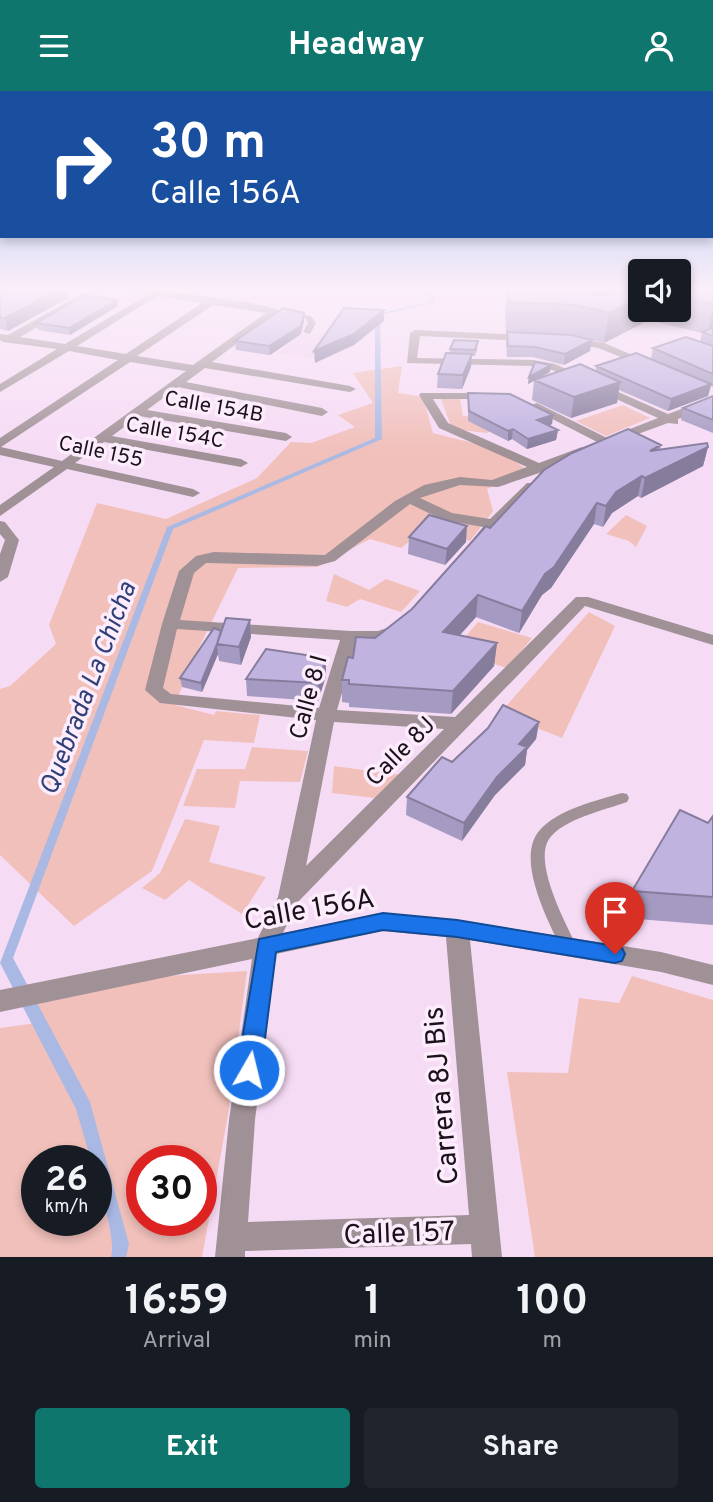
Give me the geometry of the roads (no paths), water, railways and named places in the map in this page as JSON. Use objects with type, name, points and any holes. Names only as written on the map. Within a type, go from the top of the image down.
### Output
[{"type":"street","points":[[22,342],[350,389]]},
{"type":"street","points":[[0,389],[76,342]]},
{"type":"street","points":[[0,444],[151,342]]},
{"type":"street","points":[[0,512],[232,342]]},
{"type":"street","points":[[414,342],[411,361],[533,363],[555,367],[681,423]]},
{"type":"street","points":[[582,342],[600,345],[666,372]]},
{"type":"street","points":[[176,383],[323,412]]},
{"type":"street","points":[[503,397],[425,395],[443,425],[540,468]]},
{"type":"street","points":[[522,401],[605,442]]},
{"type":"street","points":[[463,724],[327,715],[166,699],[155,690],[170,624],[187,571],[201,559],[214,557],[317,561],[330,558],[340,553],[375,521],[415,493],[455,479],[494,484],[713,402]]},
{"type":"street","points":[[467,555],[507,508],[546,477],[681,423],[710,409],[713,402]]},
{"type":"street","name":"Calle 154B","points":[[136,412],[286,437]]},
{"type":"street","name":"Calle 154C","points":[[102,438],[241,463]]},
{"type":"street","name":"Calle 155","points":[[0,451],[194,493]]},
{"type":"street","points":[[494,484],[497,497],[507,508]]},
{"type":"street","points":[[409,498],[449,517],[494,524]]},
{"type":"street","points":[[0,525],[12,540],[0,577]]},
{"type":"street","name":"Calle 8J","points":[[231,1247],[242,1120],[266,945],[289,897],[463,724],[582,600],[713,641]]},
{"type":"street","name":"Calle 8 I","points":[[289,897],[327,715],[350,636],[393,632],[412,616]]},
{"type":"street","points":[[170,624],[350,636]]},
{"type":"street","name":"Calle 156A","points":[[0,1001],[383,922],[457,929],[709,969]]},
{"type":"street","name":"Carrera 8J Bis","points":[[457,929],[485,1243]]},
{"type":"street","name":"Calle 157","points":[[231,1247],[485,1243]]},
{"type":"lane","points":[[569,947],[545,889],[536,854],[543,836],[562,821],[622,798]]},
{"type":"water","points":[[375,342],[380,342],[382,439],[173,529],[13,958],[90,1102],[102,1145],[87,1145],[76,1109],[0,963],[167,527],[375,438]]},
{"type":"water","points":[[112,1182],[129,1244],[126,1257],[111,1257]]},
{"type":"water label","name":"Quebrada La Chicha","points":[[87,688]]}]
